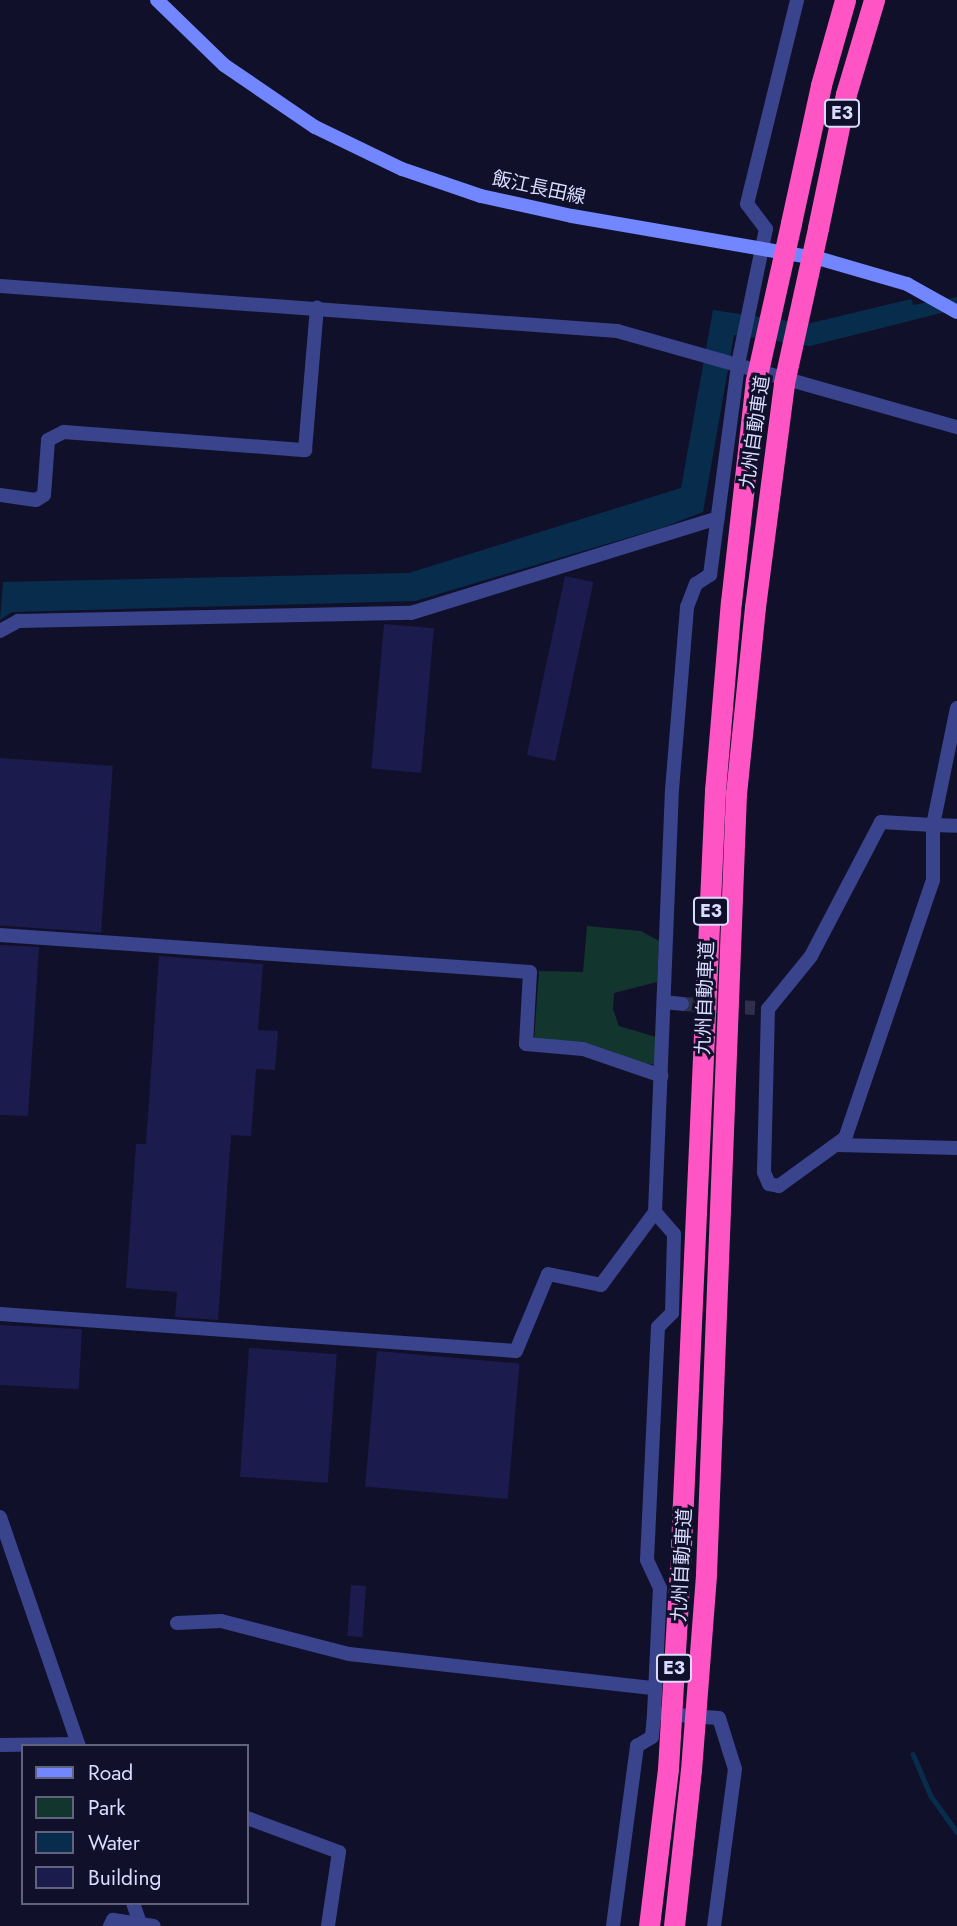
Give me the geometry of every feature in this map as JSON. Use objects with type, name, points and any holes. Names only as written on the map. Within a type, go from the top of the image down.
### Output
[{"type":"highway","name":"九州自動車道","points":[[709,1220],[715,790],[731,602],[756,380],[821,85],[845,0]]},
{"type":"highway","name":"九州自動車道","points":[[649,1926],[668,1769],[680,1568],[703,1337],[736,794],[755,607],[784,383],[846,94],[874,0]]},
{"type":"highway","name":"九州自動車道","points":[[674,1926],[691,1770],[706,1574],[703,1337]]},
{"type":"main road","name":"飯江長田線","points":[[157,0],[224,65],[315,128],[402,169],[481,196],[572,216],[821,258],[907,284],[957,312]]},
{"type":"street","points":[[0,1314],[516,1351],[548,1273],[601,1285],[655,1212],[672,790],[687,607],[696,584],[710,575],[735,363],[743,338],[766,229],[747,204],[797,0]]},
{"type":"street","points":[[0,286],[617,331],[957,427]]},
{"type":"street","points":[[0,495],[36,500],[44,495],[48,440],[64,432],[305,450],[317,308]]},
{"type":"street","points":[[0,631],[18,621],[411,613],[718,519]]},
{"type":"street","points":[[957,708],[933,825],[933,880],[845,1138],[779,1186],[769,1184],[764,1172],[762,1009],[811,956],[881,822],[933,825],[957,826]]},
{"type":"street","points":[[0,935],[530,972],[526,1044],[583,1049],[662,1076]]},
{"type":"street","points":[[664,1002],[682,1004]]},
{"type":"street","points":[[832,1145],[877,1143],[957,1148]]},
{"type":"street","points":[[613,1926],[637,1746],[652,1737],[654,1714],[660,1588],[647,1560],[658,1327],[672,1313],[674,1234],[655,1212]]},
{"type":"street","points":[[0,1517],[79,1744]]},
{"type":"street","points":[[177,1623],[221,1621],[349,1654],[654,1688]]},
{"type":"street","points":[[654,1714],[719,1718],[735,1769],[714,1926]]},
{"type":"street","points":[[0,1745],[21,1745]]},
{"type":"street","points":[[248,1818],[339,1852],[328,1926]]},
{"type":"street","points":[[134,1905],[140,1924]]},
{"type":"street","points":[[110,1926],[113,1920],[154,1926]]},
{"type":"green space","points":[[587,926],[641,931],[659,941],[657,982],[614,993],[613,1009],[619,1026],[656,1037],[655,1065],[534,1041],[539,971],[583,972]]},
{"type":"water","points":[[957,297],[957,309],[810,346],[734,335],[703,512],[664,527],[415,601],[12,612],[0,620],[3,582],[409,573],[681,488],[713,310],[807,324],[911,299],[913,305]]},
{"type":"building","points":[[565,576],[593,582],[555,761],[527,755]]},
{"type":"building","points":[[384,624],[434,628],[421,773],[371,768]]},
{"type":"building","points":[[0,758],[113,766],[101,932],[0,925]]},
{"type":"building","points":[[0,945],[39,947],[28,1116],[0,1115]]},
{"type":"building","points":[[159,956],[263,964],[258,1030],[278,1031],[275,1070],[256,1069],[251,1136],[231,1135],[218,1320],[175,1317],[177,1292],[126,1288],[136,1144],[146,1144]]},
{"type":"building","points":[[0,1325],[82,1329],[79,1389],[0,1385]]},
{"type":"building","points":[[249,1348],[337,1354],[328,1483],[240,1477]]},
{"type":"building","points":[[377,1351],[519,1363],[508,1499],[365,1486]]},
{"type":"building","points":[[351,1585],[366,1586],[362,1637],[347,1636]]},
{"type":"waterway","points":[[913,1754],[931,1796],[957,1832]]},
{"type":"tunnel","points":[[682,1004],[755,1008]]}]
